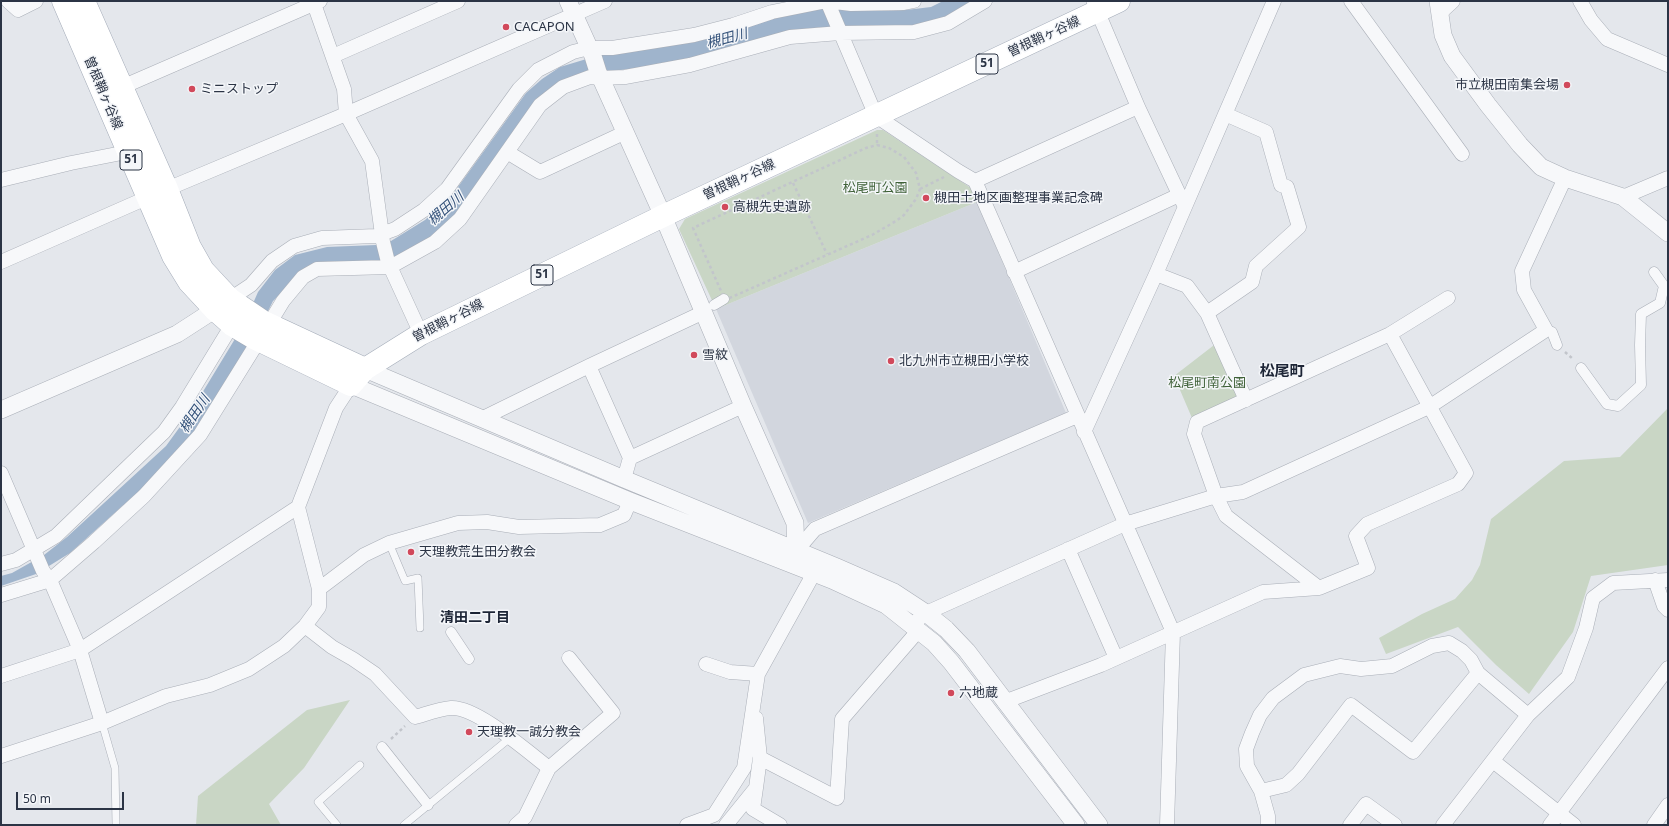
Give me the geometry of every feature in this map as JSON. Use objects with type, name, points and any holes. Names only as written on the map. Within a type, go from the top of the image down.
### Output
[{"type":"main road","name":"曽根鞘ヶ谷線","points":[[63,1],[127,152],[157,193]]},
{"type":"main road","name":"曽根鞘ヶ谷線","points":[[84,1],[122,87],[157,193],[173,256],[189,282],[230,311]]},
{"type":"main road","name":"曽根鞘ヶ谷線","points":[[358,377],[421,334],[663,216],[876,123],[1096,6],[1119,1]]},
{"type":"main road","name":"51","points":[[230,311],[261,331],[358,377]]},
{"type":"street","points":[[8,1],[18,10],[36,1]]},
{"type":"street","points":[[333,56],[458,1]]},
{"type":"street","points":[[1,262],[157,193],[346,114],[571,8],[605,1]]},
{"type":"street","points":[[1,595],[46,576],[94,542],[144,496],[200,436],[261,331],[303,277],[317,269],[389,264],[435,242],[460,219],[540,105],[563,87],[590,77],[595,64],[612,48],[694,35],[733,25],[772,12],[828,3],[904,3],[914,1]]},
{"type":"street","points":[[382,238],[424,210],[447,189],[519,89],[538,70],[573,52],[595,64],[625,77],[690,65],[790,37],[839,30],[914,32],[948,22],[985,1]]},
{"type":"street","points":[[1084,432],[1156,274],[1182,201],[1225,114],[1274,1]]},
{"type":"street","points":[[1351,1],[1462,154]]},
{"type":"street","points":[[1452,1],[1439,7],[1443,35],[1452,56],[1520,145],[1541,167],[1565,178],[1623,197],[1668,233]]},
{"type":"street","points":[[1580,1],[1591,20],[1607,39],[1668,65]]},
{"type":"street","points":[[122,87],[316,2],[344,89],[346,114],[372,161],[382,238],[389,264],[421,334]]},
{"type":"street","points":[[828,3],[876,123],[975,181],[1173,632],[1167,825]]},
{"type":"street","points":[[1096,6],[1138,107],[1182,201]]},
{"type":"street","points":[[571,8],[663,216],[709,309],[743,406],[795,523],[796,558]]},
{"type":"street","points":[[975,181],[1138,107]]},
{"type":"street","points":[[1207,313],[1252,282],[1256,266],[1299,227],[1287,187],[1281,184],[1266,132],[1225,114]]},
{"type":"street","points":[[507,152],[540,172],[626,132]]},
{"type":"street","points":[[1,180],[71,163],[127,152]]},
{"type":"street","points":[[1557,345],[1552,332],[1546,330],[1524,290],[1522,271],[1565,178]]},
{"type":"street","points":[[1623,197],[1668,178]]},
{"type":"street","points":[[1014,272],[1182,201]]},
{"type":"street","points":[[1,564],[16,560],[35,551],[56,536],[164,432],[182,407],[230,311],[272,262],[294,246],[322,238],[376,236],[382,238]]},
{"type":"street","points":[[1582,368],[1607,404],[1618,406],[1641,386],[1641,314],[1660,303],[1664,286],[1654,272]]},
{"type":"street","points":[[1156,274],[1187,286],[1207,313],[1246,400]]},
{"type":"street","points":[[1319,588],[1226,516],[1216,496],[1194,434],[1198,422],[1390,334],[1448,298]]},
{"type":"street","points":[[483,418],[709,309],[724,299]]},
{"type":"street","points":[[1,410],[230,311]]},
{"type":"street","points":[[760,758],[837,798],[842,719],[915,629],[926,613],[1126,524],[1216,496],[1243,492],[1429,407],[1546,330]]},
{"type":"street","points":[[1004,702],[1116,658],[1263,592],[1319,588],[1368,568],[1356,536],[1366,524],[1458,484],[1466,472],[1390,334]]},
{"type":"street","points":[[589,366],[630,458],[624,478]]},
{"type":"street","points":[[358,377],[483,418],[624,478],[796,558],[814,574],[886,606],[934,643],[951,662],[1076,825]]},
{"type":"street","points":[[358,377],[630,501],[796,558],[838,566],[894,592],[926,613],[967,651],[1004,702],[1099,825]]},
{"type":"street","points":[[1,756],[102,724],[166,696],[210,685],[249,669],[284,646],[305,626],[319,607],[319,589],[298,507],[336,408],[358,377]]},
{"type":"street","points":[[630,458],[743,406]]},
{"type":"street","points":[[796,558],[815,529],[1077,416]]},
{"type":"street","points":[[1,472],[8,496],[80,650],[102,724]]},
{"type":"street","points":[[319,589],[364,555],[389,543],[458,524],[487,522],[519,527],[600,525],[624,515],[630,501]]},
{"type":"street","points":[[1,676],[80,650],[298,507]]},
{"type":"street","points":[[1068,549],[1116,658]]},
{"type":"street","points":[[687,825],[714,815],[744,768],[758,674],[814,574]]},
{"type":"street","points":[[1443,825],[1528,715],[1568,677],[1586,628],[1593,598],[1613,583],[1662,580],[1664,606],[1668,610]]},
{"type":"street","points":[[305,626],[332,647],[375,674],[415,718],[451,708],[467,710],[510,738],[549,768]]},
{"type":"street","points":[[451,632],[469,659]]},
{"type":"street","points":[[1268,825],[1268,816],[1261,791],[1247,766],[1246,749],[1260,715],[1273,698],[1304,675],[1340,666],[1361,669],[1392,666],[1432,646],[1449,643],[1462,651],[1471,660],[1478,673],[1528,715]]},
{"type":"street","points":[[516,825],[525,818],[549,768],[613,713],[569,658]]},
{"type":"street","points":[[706,664],[730,672],[758,674]]},
{"type":"street","points":[[1550,825],[1668,668]]},
{"type":"street","points":[[1261,791],[1286,784],[1298,774],[1351,706],[1413,752],[1478,673]]},
{"type":"street","points":[[754,698],[760,758],[753,809],[780,825]]},
{"type":"street","points":[[382,747],[428,805]]},
{"type":"street","points":[[1493,762],[1574,825]]},
{"type":"street","points":[[726,825],[756,788]]},
{"type":"street","points":[[1350,825],[1366,804],[1395,825]]},
{"type":"street","points":[[1654,825],[1668,805]]},
{"type":"lane","points":[[389,543],[405,581],[418,578],[420,628]]},
{"type":"lane","points":[[102,724],[115,768],[116,825]]},
{"type":"lane","points":[[404,825],[510,738]]},
{"type":"lane","points":[[337,825],[318,802],[360,765]]},
{"type":"path","points":[[876,123],[877,145]]},
{"type":"path","points":[[877,145],[904,157],[916,174],[920,189],[910,209],[896,221],[872,234],[828,254],[724,299],[693,228],[793,183],[866,148],[877,145]]},
{"type":"path","points":[[920,189],[958,171]]},
{"type":"path","points":[[793,183],[828,254]]},
{"type":"path","points":[[1557,345],[1579,363],[1582,368]]},
{"type":"shaded area","name":"北九州市立槻田小学校","points":[[977,202],[1066,413],[808,523],[716,309]]},
{"type":"green space","name":"松尾町公園","points":[[877,130],[883,130],[971,188],[977,202],[716,309],[679,229],[685,219]]},
{"type":"green space","name":"松尾町南公園","points":[[1218,342],[1241,397],[1192,418],[1174,376]]},
{"type":"green space","points":[[1668,408],[1668,565],[1591,576],[1573,632],[1529,694],[1496,665],[1458,627],[1386,654],[1379,638],[1422,614],[1455,599],[1472,580],[1480,565],[1491,519],[1564,461],[1620,457]]},
{"type":"green space","points":[[350,700],[304,768],[269,804],[281,825],[196,825],[198,796],[307,710]]},
{"type":"water","name":"槻田川","points":[[943,1],[977,1],[949,16],[903,29],[845,27],[813,28],[792,32],[741,48],[647,67],[612,71],[565,81],[467,204],[444,228],[399,256],[297,278],[273,301],[210,409],[187,443],[137,493],[70,553],[36,574],[1,586],[1,576],[12,573],[44,555],[67,537],[166,446],[190,413],[244,324],[258,292],[275,270],[295,255],[327,247],[376,245],[391,241],[425,220],[450,198],[526,93],[542,79],[560,67],[603,54],[817,8],[872,11],[906,10],[931,7]]},
{"type":"place","name":"CACAPON","points":[[506,27]]},
{"type":"place","name":"市立槻田南集会場","points":[[1567,85]]},
{"type":"place","name":"ミニストップ","points":[[192,89]]},
{"type":"place","name":"槻田土地区画整理事業記念碑","points":[[926,198]]},
{"type":"place","name":"高槻先史遺跡","points":[[725,207]]},
{"type":"place","name":"雪紋","points":[[694,355]]},
{"type":"place","name":"北九州市立槻田小学校","points":[[891,361]]},
{"type":"place","name":"天理教荒生田分教会","points":[[411,552]]},
{"type":"place","name":"六地蔵","points":[[951,693]]},
{"type":"place","name":"天理教一誠分教会","points":[[469,732]]},
{"type":"district","name":"松尾町","points":[[1282,372]]},
{"type":"district","name":"清田二丁目","points":[[475,618]]}]
